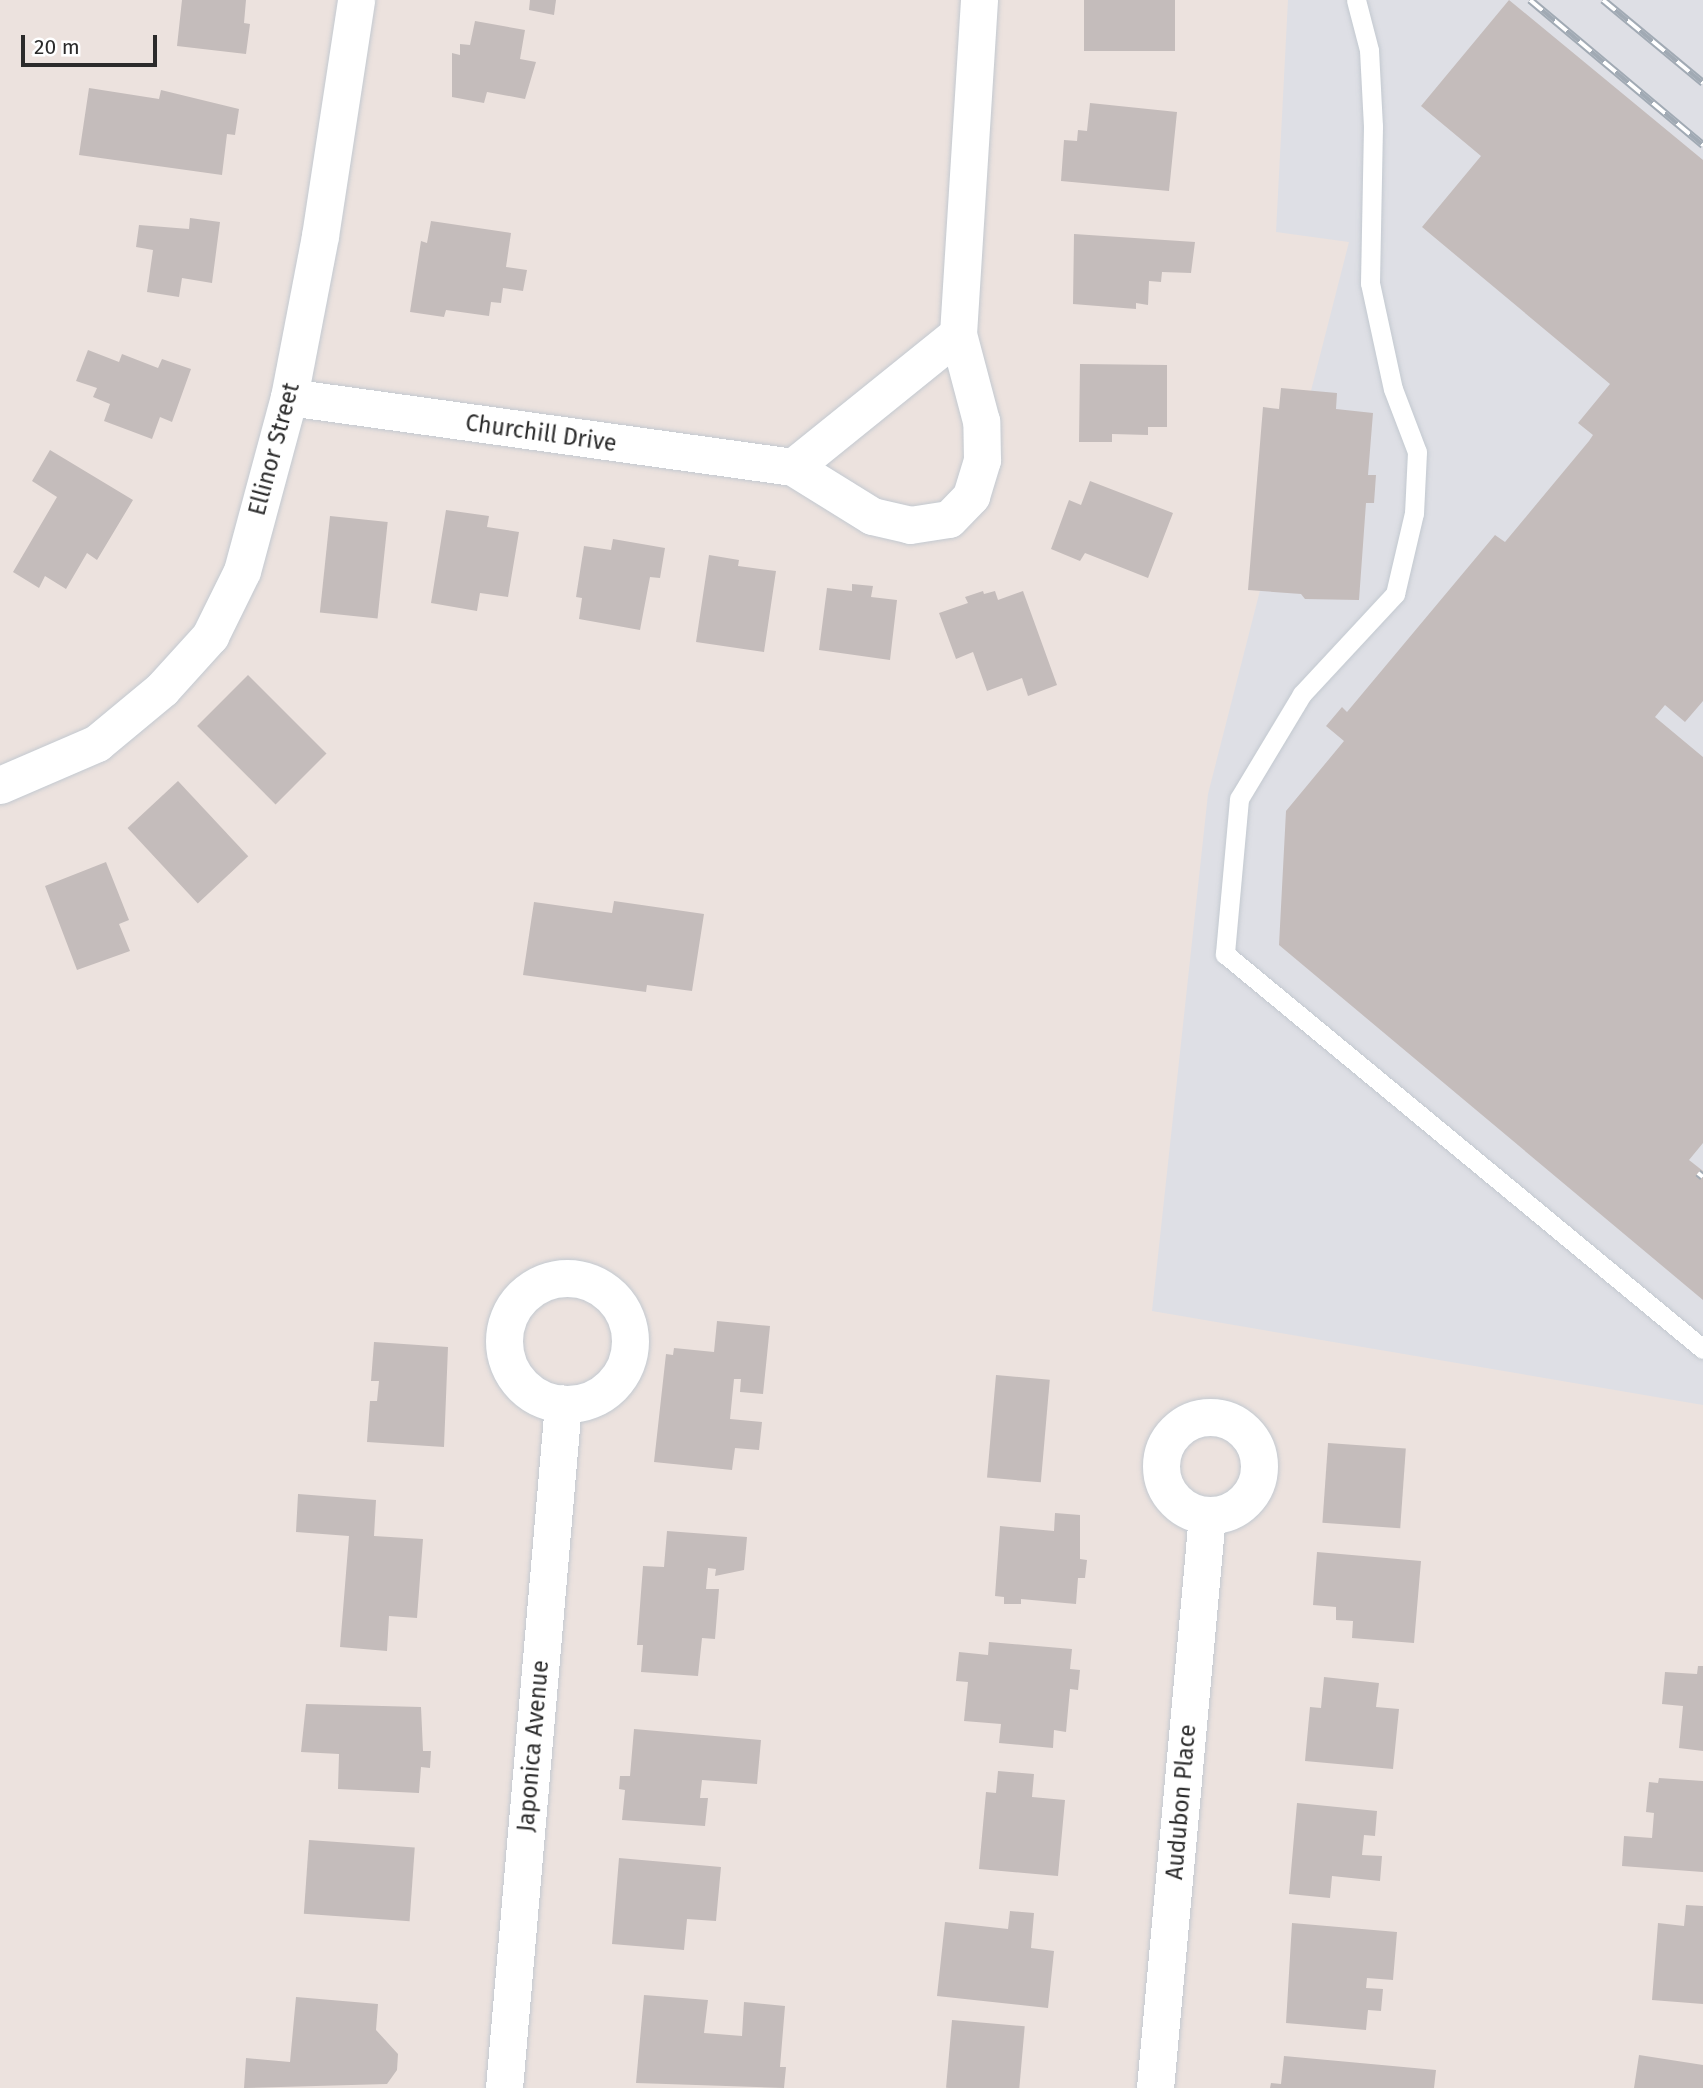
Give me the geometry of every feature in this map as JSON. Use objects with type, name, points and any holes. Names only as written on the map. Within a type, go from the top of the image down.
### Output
[{"type":"street","name":"Ellinor Street","points":[[2,785],[97,743],[162,689],[211,636],[242,571],[289,397],[320,236],[356,0]]},
{"type":"street","name":"Churchill Drive","points":[[289,397],[793,467],[872,516],[910,525],[948,519],[971,496],[982,460],[981,421],[958,334],[979,0]]},
{"type":"street","points":[[793,467],[958,334]]},
{"type":"street","name":"Japonica Avenue","points":[[504,2088],[563,1404]]},
{"type":"street","name":"Audubon Place","points":[[1155,2088],[1207,1515]]},
{"type":"lane","points":[[1356,0],[1369,50],[1372,101],[1370,283],[1392,389],[1418,452],[1413,513],[1395,594],[1301,694],[1239,799],[1225,954],[1703,1349]]},
{"type":"shaded area","points":[[1288,0],[1703,0],[1703,1405],[1152,1311],[1208,794],[1349,242],[1276,232]]},
{"type":"building","points":[[182,0],[246,0],[244,23],[250,24],[246,54],[177,46]]},
{"type":"building","points":[[530,0],[556,0],[554,15],[529,10]]},
{"type":"building","points":[[1084,0],[1175,0],[1175,51],[1084,51]]},
{"type":"building","points":[[1509,0],[1703,160],[1703,701],[1685,722],[1665,705],[1655,717],[1703,757],[1703,1143],[1689,1160],[1703,1171],[1703,1300],[1279,945],[1286,811],[1344,741],[1326,726],[1342,707],[1347,712],[1495,535],[1505,542],[1589,441],[1593,435],[1578,423],[1610,384],[1422,227],[1481,156],[1421,106]]},
{"type":"building","points":[[475,21],[525,30],[520,59],[536,62],[525,99],[487,92],[484,103],[452,97],[452,53],[460,55],[460,44],[470,45]]},
{"type":"building","points":[[89,88],[159,99],[161,90],[239,109],[235,135],[227,134],[222,175],[79,155]]},
{"type":"building","points":[[1090,103],[1177,112],[1169,191],[1061,181],[1064,140],[1077,141],[1078,130],[1087,131]]},
{"type":"building","points":[[190,218],[220,222],[212,283],[182,278],[179,297],[147,292],[153,250],[136,247],[139,225],[189,229]]},
{"type":"building","points":[[431,221],[511,233],[506,267],[527,270],[523,291],[503,288],[501,303],[491,302],[489,316],[446,310],[444,317],[410,312],[421,241],[427,243]]},
{"type":"building","points":[[1074,234],[1195,242],[1191,273],[1162,272],[1161,282],[1149,281],[1148,305],[1136,303],[1136,309],[1073,304]]},
{"type":"building","points":[[88,350],[119,362],[122,354],[158,368],[162,359],[191,369],[172,422],[160,417],[152,439],[104,421],[110,404],[93,397],[97,388],[76,381]]},
{"type":"building","points":[[1080,364],[1167,365],[1167,427],[1148,427],[1148,435],[1112,434],[1112,442],[1079,442]]},
{"type":"building","points":[[1281,388],[1337,393],[1336,409],[1373,413],[1368,475],[1376,475],[1374,503],[1366,503],[1359,600],[1305,599],[1301,594],[1248,590],[1263,407],[1279,409]]},
{"type":"building","points":[[50,450],[133,500],[97,560],[87,553],[66,589],[45,576],[39,588],[13,572],[57,497],[32,481]]},
{"type":"building","points":[[1090,481],[1173,513],[1148,578],[1085,553],[1080,561],[1051,549],[1069,500],[1081,505]]},
{"type":"building","points":[[446,510],[489,516],[487,527],[519,532],[508,597],[480,593],[477,611],[431,603]]},
{"type":"building","points":[[330,516],[388,522],[378,619],[320,612]]},
{"type":"building","points":[[613,539],[665,548],[660,578],[650,577],[640,630],[579,619],[582,598],[576,597],[584,546],[611,550]]},
{"type":"building","points":[[709,555],[739,560],[738,566],[776,571],[764,652],[696,642]]},
{"type":"building","points":[[852,584],[873,586],[871,597],[897,600],[890,660],[819,650],[827,588],[852,591]]},
{"type":"building","points":[[983,591],[984,594],[995,591],[998,600],[1023,591],[1057,685],[1028,696],[1022,678],[987,691],[973,652],[956,659],[939,613],[968,603],[965,597]]},
{"type":"building","points":[[248,675],[326,753],[276,804],[197,726]]},
{"type":"building","points":[[178,781],[248,856],[198,903],[128,828]]},
{"type":"building","points":[[106,862],[129,920],[119,924],[130,951],[77,970],[45,886]]},
{"type":"building","points":[[614,901],[704,914],[692,991],[647,985],[646,992],[523,975],[534,902],[612,913]]},
{"type":"building","points":[[717,1321],[770,1326],[763,1394],[740,1392],[741,1379],[734,1379],[730,1419],[762,1422],[759,1450],[735,1448],[732,1470],[654,1462],[666,1354],[673,1355],[674,1348],[714,1352]]},
{"type":"building","points":[[374,1342],[448,1347],[444,1447],[367,1442],[370,1401],[377,1401],[379,1381],[371,1381]]},
{"type":"building","points":[[996,1375],[1050,1380],[1041,1482],[987,1478]]},
{"type":"building","points":[[1328,1443],[1406,1448],[1400,1528],[1322,1523]]},
{"type":"building","points":[[298,1494],[376,1500],[374,1536],[423,1539],[417,1618],[389,1616],[387,1651],[340,1647],[349,1536],[296,1532]]},
{"type":"building","points":[[1055,1513],[1080,1515],[1080,1559],[1087,1560],[1085,1578],[1078,1578],[1076,1604],[1021,1599],[1021,1604],[1004,1604],[1004,1597],[995,1596],[1000,1526],[1054,1531]]},
{"type":"building","points":[[667,1531],[747,1537],[744,1570],[715,1576],[716,1569],[708,1568],[706,1589],[719,1589],[715,1639],[702,1638],[698,1676],[641,1672],[643,1645],[637,1645],[643,1566],[664,1567]]},
{"type":"building","points":[[1317,1552],[1421,1561],[1414,1643],[1352,1638],[1353,1621],[1336,1620],[1336,1607],[1313,1605]]},
{"type":"building","points":[[989,1642],[1072,1649],[1070,1669],[1080,1670],[1078,1690],[1070,1689],[1066,1732],[1054,1730],[1053,1748],[999,1743],[1001,1724],[964,1721],[968,1682],[956,1681],[959,1652],[988,1655]]},
{"type":"building","points":[[1698,1666],[1703,1666],[1703,1751],[1679,1748],[1683,1706],[1662,1704],[1665,1672],[1697,1674]]},
{"type":"building","points":[[1324,1677],[1379,1683],[1376,1707],[1399,1709],[1393,1769],[1305,1761],[1310,1707],[1321,1708]]},
{"type":"building","points":[[306,1704],[421,1707],[423,1751],[431,1751],[430,1768],[421,1767],[419,1793],[338,1789],[339,1754],[301,1752]]},
{"type":"building","points":[[634,1729],[761,1740],[757,1784],[702,1780],[700,1798],[708,1798],[705,1826],[622,1820],[625,1790],[619,1789],[620,1776],[630,1776]]},
{"type":"building","points":[[998,1771],[1034,1774],[1032,1797],[1065,1800],[1058,1876],[979,1869],[986,1792],[996,1793]]},
{"type":"building","points":[[1659,1778],[1703,1781],[1703,1872],[1622,1866],[1624,1836],[1652,1838],[1654,1813],[1646,1812],[1649,1782],[1658,1783]]},
{"type":"building","points":[[1297,1803],[1377,1811],[1375,1836],[1364,1835],[1362,1855],[1382,1856],[1380,1881],[1332,1876],[1330,1898],[1289,1894]]},
{"type":"building","points":[[309,1840],[415,1847],[410,1921],[304,1914]]},
{"type":"building","points":[[619,1858],[721,1867],[716,1921],[687,1919],[684,1950],[612,1944]]},
{"type":"building","points":[[1686,1905],[1703,1906],[1703,2004],[1652,2000],[1658,1923],[1684,1926]]},
{"type":"building","points":[[1010,1911],[1034,1913],[1031,1948],[1054,1951],[1048,2008],[937,1996],[945,1922],[1008,1929]]},
{"type":"building","points":[[1292,1923],[1397,1932],[1393,1980],[1367,1978],[1366,1988],[1383,1989],[1381,2011],[1368,2010],[1366,2030],[1286,2023]]},
{"type":"building","points":[[644,1995],[708,2000],[704,2033],[742,2036],[744,2002],[785,2006],[780,2067],[786,2067],[784,2088],[636,2083]]},
{"type":"building","points":[[296,1997],[378,2004],[376,2030],[398,2054],[397,2070],[387,2084],[244,2088],[246,2058],[290,2062]]},
{"type":"building","points":[[952,2020],[1025,2026],[1019,2088],[946,2088]]},
{"type":"building","points":[[1639,2055],[1703,2065],[1703,2088],[1634,2088]]},
{"type":"building","points":[[1284,2056],[1436,2070],[1434,2088],[1270,2088],[1271,2083],[1281,2084]]},
{"type":"railway","points":[[1530,0],[1703,145]]},
{"type":"railway","points":[[1603,0],[1703,83]]},
{"type":"railway","points":[[1698,1173],[1703,1177]]}]
